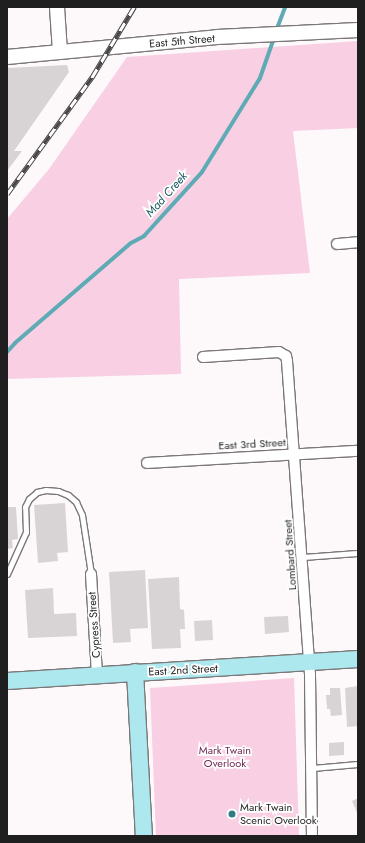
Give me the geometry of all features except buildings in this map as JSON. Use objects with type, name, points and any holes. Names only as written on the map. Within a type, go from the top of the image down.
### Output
[{"type":"main road","name":"East 2nd Street","points":[[7,681],[358,659]]},
{"type":"main road","points":[[135,672],[144,836]]},
{"type":"street","points":[[57,7],[60,52]]},
{"type":"street","name":"East 5th Street","points":[[7,57],[217,37],[358,30]]},
{"type":"street","points":[[336,244],[358,242]]},
{"type":"street","name":"Lombard Street","points":[[203,356],[279,352],[286,356],[295,454],[310,675],[312,836]]},
{"type":"street","name":"East 3rd Street","points":[[146,463],[358,451]]},
{"type":"street","name":"Cypress Street","points":[[90,574],[97,675]]},
{"type":"lane","points":[[7,574],[26,532],[25,507],[29,499],[37,492],[46,490],[68,494],[76,502],[82,515],[90,574]]},
{"type":"lane","points":[[302,556],[358,554]]},
{"type":"lane","points":[[312,768],[358,764]]},
{"type":"green space","points":[[358,41],[358,128],[293,131],[310,273],[179,279],[181,374],[7,379],[7,219],[49,169],[127,57]]},
{"type":"green space","name":"Mark Twain Overlook","points":[[294,678],[299,836],[156,836],[150,688]]},
{"type":"waterway","name":"Mad Creek","points":[[276,31],[285,7]]},
{"type":"waterway","name":"Mad Creek","points":[[7,352],[15,343],[131,243],[144,236],[202,172],[260,78],[274,38]]},
{"type":"railway","points":[[7,194],[92,77],[134,7]]},
{"type":"place","name":"Mark Twain Scenic Overlook","points":[[232,814]]}]
